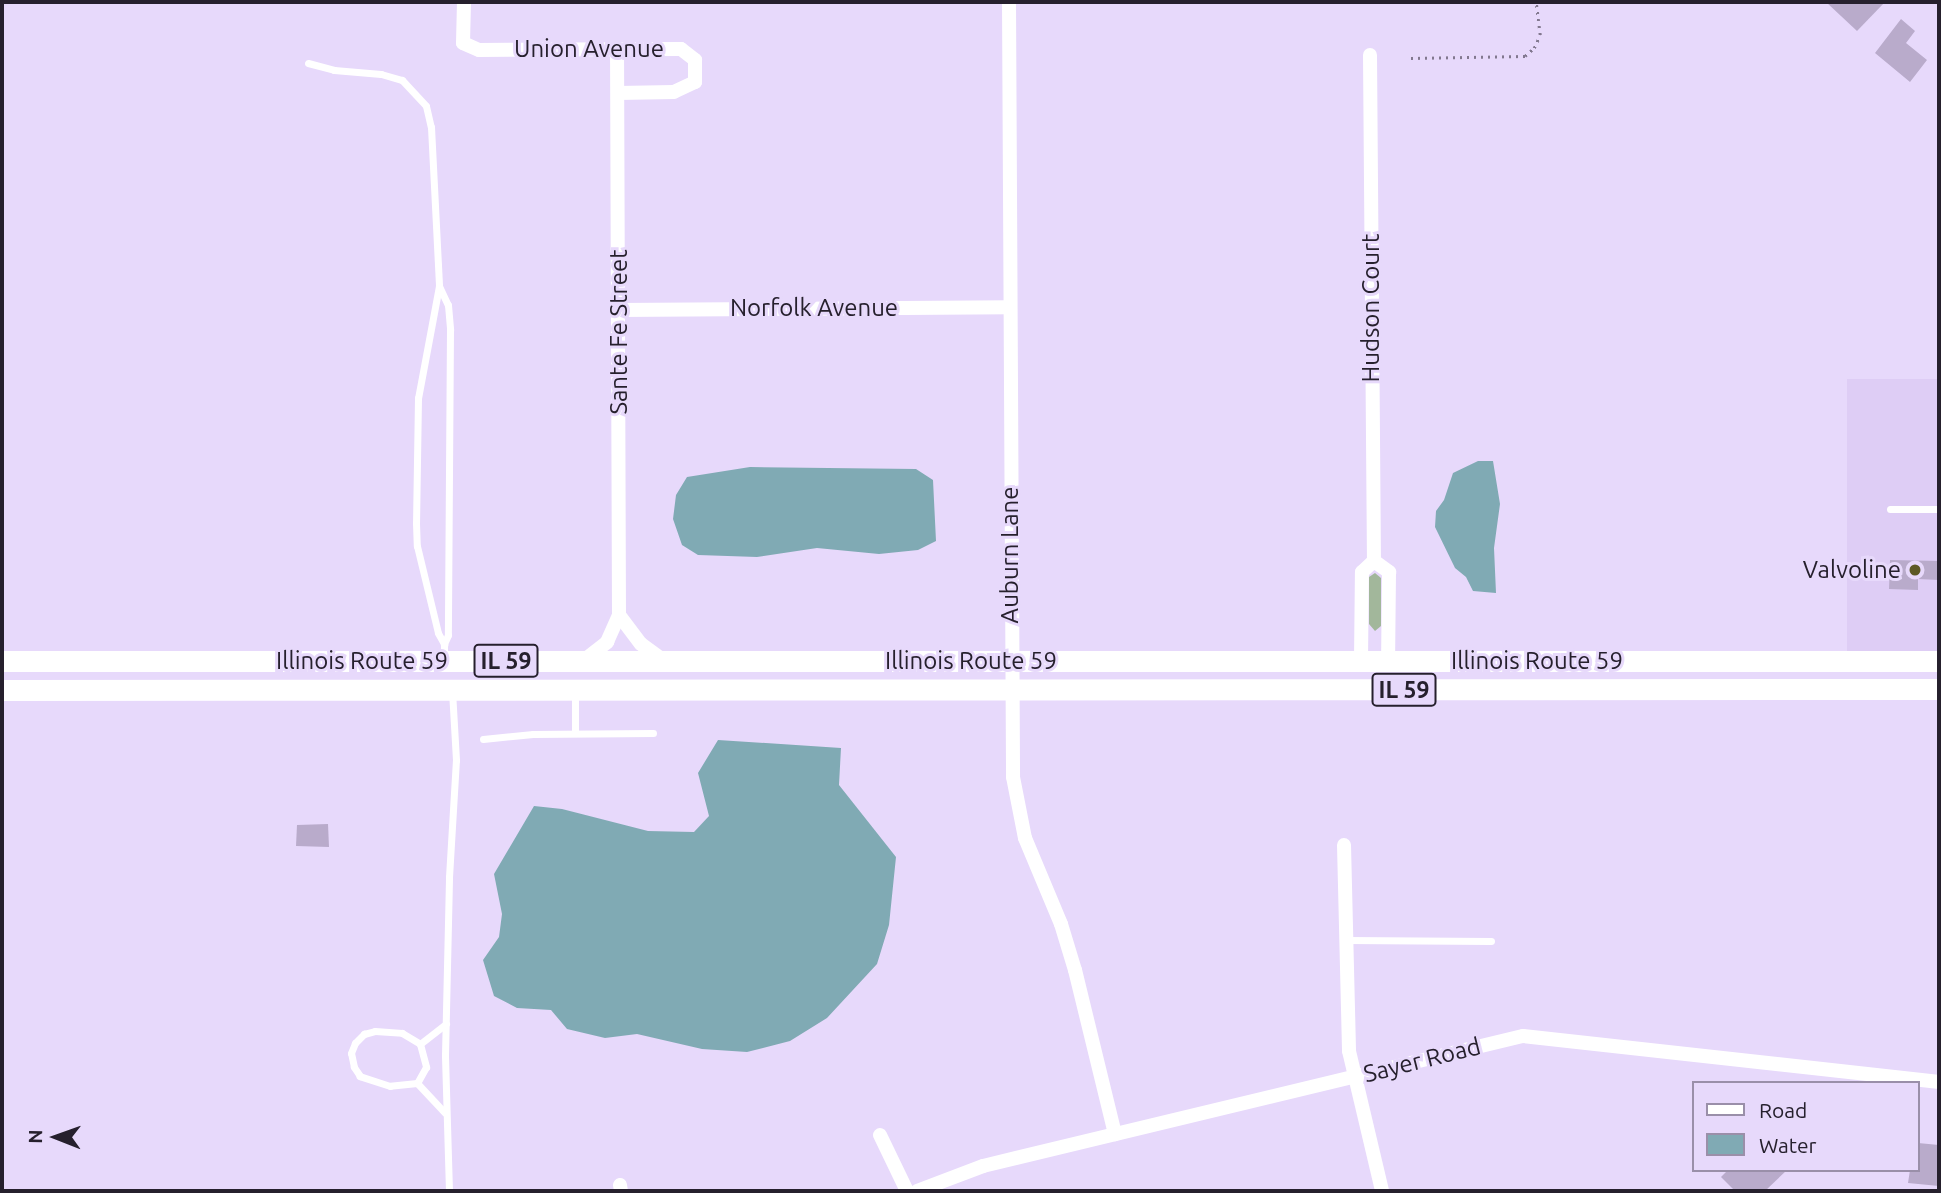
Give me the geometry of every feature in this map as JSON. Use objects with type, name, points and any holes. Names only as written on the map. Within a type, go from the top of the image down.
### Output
[{"type":"main road","name":"Illinois Route 59","points":[[2,661],[444,653],[583,662],[1939,661]]},
{"type":"main road","name":"Illinois Route 59","points":[[2,690],[1939,690]]},
{"type":"street","name":"Union Avenue","points":[[464,2],[463,43],[479,50],[681,49],[695,60],[695,82],[674,92],[618,93]]},
{"type":"street","name":"Auburn Lane","points":[[1009,2],[1013,777],[1018,815],[1072,959],[1115,1134]]},
{"type":"street","name":"Sante Fe Street","points":[[583,662],[607,642],[619,615],[617,50]]},
{"type":"street","name":"Hudson Court","points":[[1361,661],[1362,572],[1374,561],[1370,55]]},
{"type":"street","name":"Norfolk Avenue","points":[[619,310],[1010,307]]},
{"type":"street","name":"Hudson Court","points":[[1374,561],[1389,572],[1388,661]]},
{"type":"street","points":[[619,615],[641,644],[664,661]]},
{"type":"street","points":[[1344,845],[1349,1051],[1382,1191]]},
{"type":"street","name":"Sayer Road","points":[[917,1191],[983,1166],[1523,1036],[1939,1082]]},
{"type":"street","points":[[880,1135],[907,1191]]},
{"type":"lane","points":[[308,63],[334,70],[381,74],[402,80],[426,106],[431,127],[439,286],[418,398],[417,546],[444,653]]},
{"type":"lane","points":[[439,286],[448,305],[450,330],[448,635],[444,653]]},
{"type":"lane","points":[[1890,509],[1939,509]]},
{"type":"lane","points":[[449,1191],[445,1113],[449,877],[456,760],[452,690]]},
{"type":"lane","points":[[575,690],[575,732]]},
{"type":"lane","points":[[483,738],[575,732],[653,733]]},
{"type":"lane","points":[[1346,940],[1491,941]]},
{"type":"lane","points":[[420,1044],[446,1024]]},
{"type":"lane","points":[[375,1031],[402,1033],[420,1044],[426,1067],[417,1083],[403,1087],[375,1083],[360,1076],[354,1067],[351,1053],[355,1043],[364,1034],[375,1031]]},
{"type":"lane","points":[[417,1083],[445,1113]]},
{"type":"path","points":[[1411,58],[1525,56],[1534,48],[1540,35],[1536,2]]},
{"type":"shaded area","points":[[1847,379],[1939,379],[1939,653],[1847,654]]},
{"type":"shaded area","points":[[1375,573],[1381,578],[1381,626],[1375,631],[1369,624],[1369,577]]},
{"type":"water","points":[[1478,461],[1493,461],[1500,504],[1494,548],[1496,593],[1473,591],[1466,577],[1455,568],[1435,527],[1436,511],[1444,500],[1453,473]]},
{"type":"water","points":[[750,467],[916,469],[933,480],[936,541],[918,550],[879,554],[817,548],[757,557],[698,555],[682,545],[673,519],[676,495],[687,477]]},
{"type":"water","points":[[718,740],[841,748],[839,785],[896,857],[889,925],[877,964],[827,1018],[790,1041],[747,1052],[702,1049],[637,1034],[605,1038],[567,1029],[551,1010],[517,1008],[494,996],[483,960],[499,937],[502,914],[494,874],[534,806],[562,809],[648,831],[694,832],[709,816],[698,773]]},
{"type":"building","points":[[1826,2],[1885,2],[1857,31]]},
{"type":"building","points":[[1901,19],[1915,31],[1906,43],[1927,60],[1910,82],[1875,53]]},
{"type":"building","name":"Valvoline","points":[[1890,560],[1939,561],[1939,580],[1918,579],[1918,590],[1889,589]]},
{"type":"building","points":[[328,824],[329,847],[296,846],[297,825]]},
{"type":"building","points":[[1920,1143],[1939,1145],[1939,1186],[1908,1183],[1910,1172],[1920,1172]]},
{"type":"building","points":[[1726,1172],[1785,1172],[1765,1191],[1735,1191],[1721,1177]]},
{"type":"place","name":"Valvoline","points":[[1915,570]]}]
